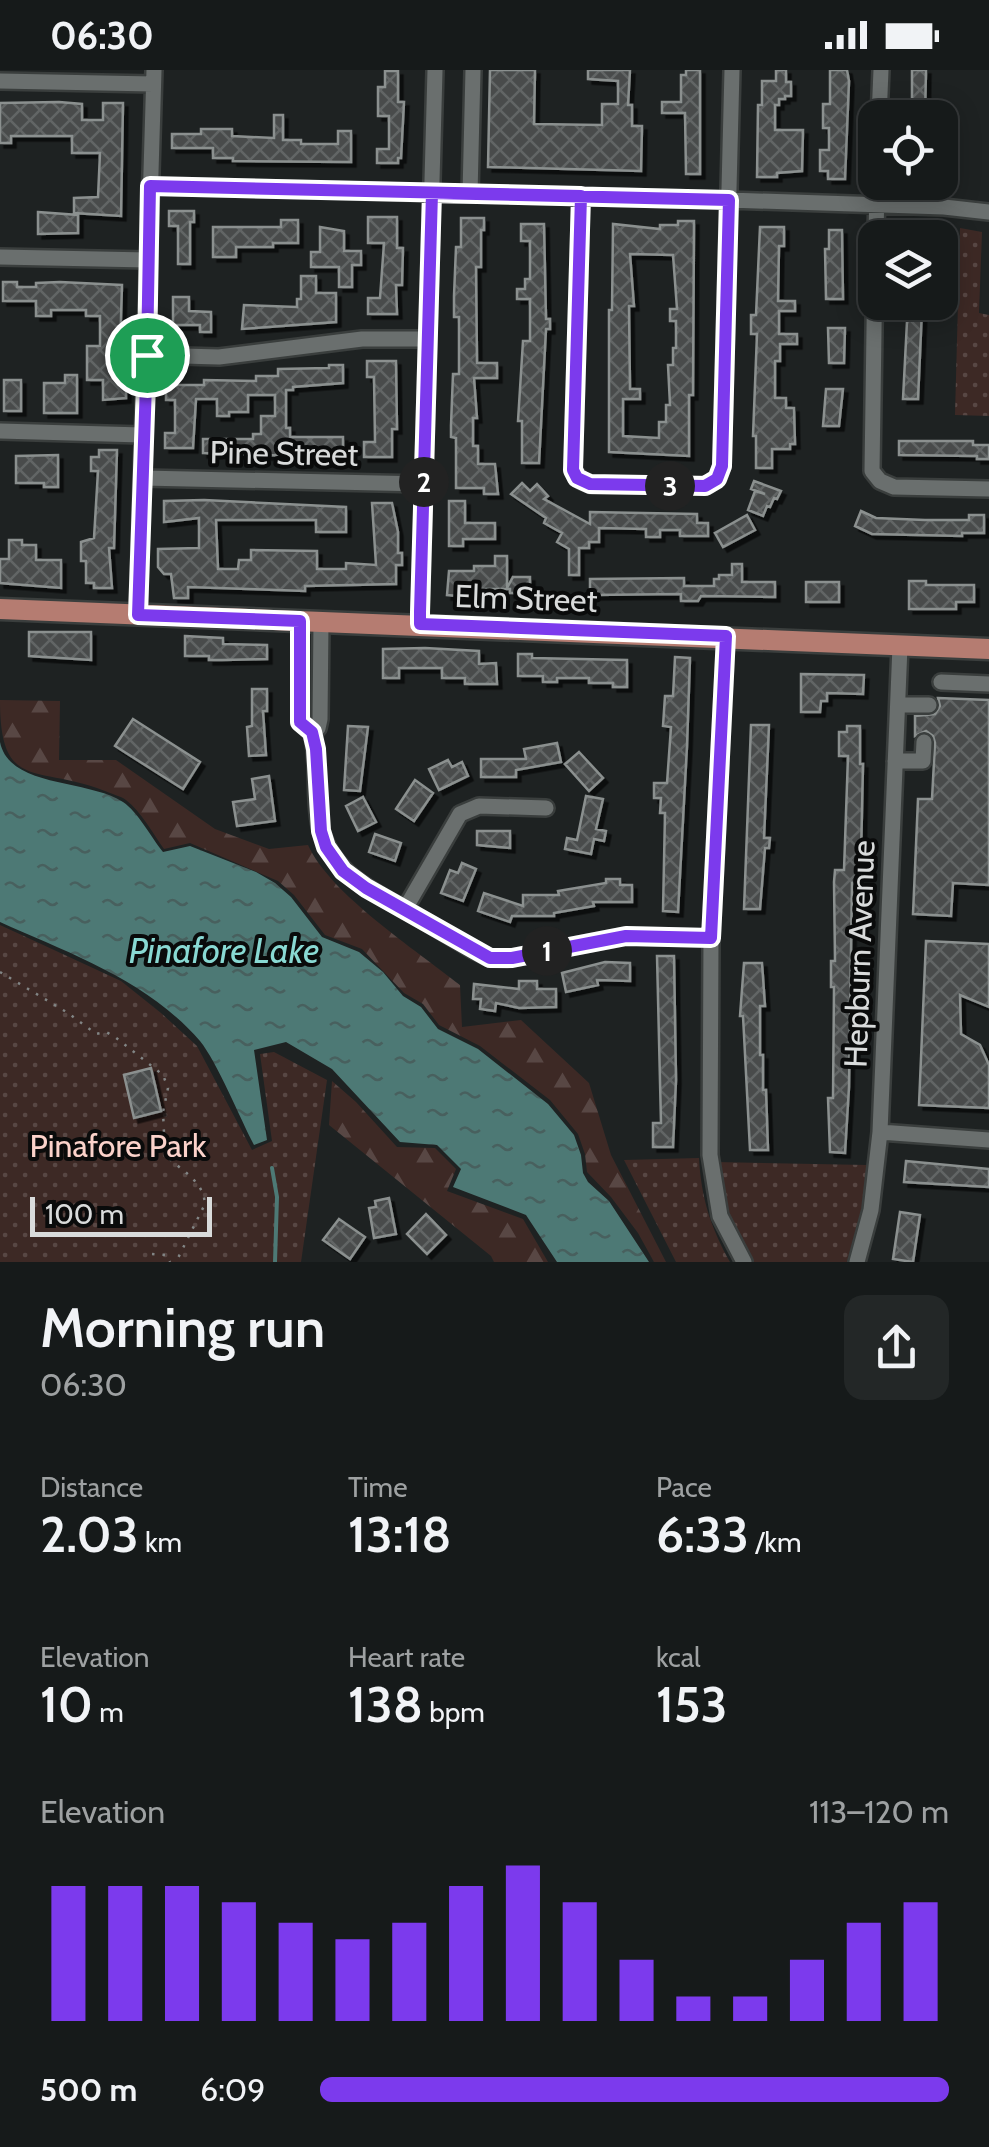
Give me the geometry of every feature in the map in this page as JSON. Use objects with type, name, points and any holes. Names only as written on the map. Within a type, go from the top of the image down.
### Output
[{"type":"main road","name":"Elm Street","points":[[0,609],[989,649]]},
{"type":"street","points":[[420,624],[436,70]]},
{"type":"street","points":[[470,194],[473,70]]},
{"type":"street","points":[[581,196],[572,466],[577,478],[592,485],[701,486],[713,482],[720,474],[732,70]]},
{"type":"street","points":[[879,100],[880,70]]},
{"type":"street","points":[[0,81],[154,77],[138,615]]},
{"type":"street","points":[[150,186],[729,200],[989,212]]},
{"type":"street","points":[[876,200],[876,220]]},
{"type":"street","points":[[0,256],[148,260]]},
{"type":"street","points":[[874,320],[872,471],[878,480],[892,486],[989,489]]},
{"type":"street","points":[[147,355],[219,356],[362,339],[428,338]]},
{"type":"street","points":[[0,431],[142,435]]},
{"type":"street","name":"Pine Street","points":[[143,478],[424,484]]},
{"type":"street","points":[[311,621],[300,722],[312,732],[316,749],[318,814],[326,847],[354,880],[473,950],[496,958],[626,936],[711,938]]},
{"type":"street","points":[[726,636],[711,938],[711,1174],[720,1216],[744,1262]]},
{"type":"street","name":"Hepburn Avenue","points":[[857,1262],[871,1210],[880,1132],[900,646]]},
{"type":"street","points":[[941,682],[989,684]]},
{"type":"street","points":[[898,704],[930,705]]},
{"type":"street","points":[[895,761],[923,762],[924,742]]},
{"type":"street","points":[[405,910],[460,814],[478,806],[546,808]]},
{"type":"street","points":[[880,1132],[989,1140]]},
{"type":"path","points":[[0,972],[96,1034],[106,1032],[116,1038],[163,1075],[168,1088],[163,1112],[165,1154],[198,1184],[205,1204],[174,1262],[152,1254]]},
{"type":"green space","points":[[960,228],[982,232],[979,313],[989,315],[989,416],[955,415]]},
{"type":"green space","points":[[0,700],[60,701],[59,760],[116,760],[215,829],[269,849],[308,845],[319,864],[354,902],[460,985],[462,1027],[521,1020],[589,1083],[611,1155],[666,1262],[654,1262],[638,1233],[587,1172],[578,1134],[550,1100],[480,1046],[439,1025],[423,1004],[404,993],[362,949],[325,935],[278,881],[190,843],[164,849],[142,816],[124,799],[15,763],[2,730]]},
{"type":"green space","name":"Pinafore Park","points":[[0,925],[121,981],[161,1013],[197,1046],[252,1150],[272,1141],[260,1054],[274,1052],[327,1080],[301,1262],[0,1262]]},
{"type":"green space","points":[[332,1081],[397,1147],[435,1148],[456,1169],[447,1191],[523,1219],[548,1262],[494,1262],[329,1125]]},
{"type":"green space","points":[[699,1158],[708,1212],[730,1262],[676,1262],[624,1160]]},
{"type":"green space","points":[[715,1162],[867,1165],[864,1200],[847,1262],[751,1262],[724,1215]]},
{"type":"water","name":"Pinafore Lake","points":[[0,742],[6,757],[18,768],[108,795],[129,806],[163,852],[190,846],[275,883],[322,937],[359,952],[403,996],[421,1007],[438,1029],[478,1049],[548,1104],[574,1135],[588,1182],[609,1201],[649,1262],[557,1262],[526,1215],[453,1187],[461,1169],[437,1145],[400,1142],[332,1069],[286,1042],[254,1050],[267,1140],[254,1145],[207,1050],[179,1020],[107,971],[0,922]]},
{"type":"building","points":[[490,70],[535,70],[534,124],[602,125],[602,104],[618,104],[618,81],[588,79],[588,70],[630,70],[628,105],[632,105],[632,126],[642,126],[641,171],[488,167]]},
{"type":"building","points":[[686,70],[700,70],[700,174],[686,174],[685,113],[662,113],[662,102],[681,102],[681,75],[686,75]]},
{"type":"building","points":[[776,70],[786,70],[791,96],[779,99],[779,105],[775,105],[775,130],[803,130],[802,171],[757,177],[762,81],[776,81]]},
{"type":"building","points":[[830,70],[847,70],[849,81],[845,179],[828,179],[828,171],[820,171],[820,150],[829,150],[829,128],[823,128],[823,104],[830,104]]},
{"type":"building","points":[[912,70],[926,70],[925,100],[912,100]]},
{"type":"building","points":[[385,71],[398,71],[398,102],[404,102],[398,163],[377,163],[377,149],[389,149],[389,116],[378,116],[378,87],[385,87]]},
{"type":"building","points":[[0,103],[82,104],[82,120],[103,120],[103,103],[123,103],[121,216],[74,213],[74,198],[98,197],[100,153],[72,153],[72,136],[11,136],[11,143],[0,143]]},
{"type":"building","points":[[274,115],[283,115],[283,140],[301,140],[301,144],[338,144],[338,131],[351,131],[351,162],[233,161],[213,158],[213,148],[172,148],[172,134],[201,134],[201,129],[232,129],[232,136],[274,138]]},
{"type":"building","points":[[169,211],[194,211],[194,222],[190,222],[190,264],[178,264],[178,226],[169,226]]},
{"type":"building","points":[[38,212],[78,215],[78,233],[38,234]]},
{"type":"building","points":[[368,217],[397,217],[397,248],[403,248],[402,285],[396,285],[397,314],[368,314],[368,298],[380,298],[384,243],[368,243]]},
{"type":"building","points":[[461,218],[484,218],[481,267],[476,267],[477,363],[497,363],[497,378],[474,378],[477,418],[473,418],[473,446],[478,446],[478,464],[495,464],[498,494],[484,494],[484,488],[456,488],[456,438],[451,437],[451,425],[453,374],[459,374],[459,317],[454,317],[454,296]]},
{"type":"building","points":[[281,220],[298,220],[298,243],[236,247],[236,257],[213,257],[213,227],[281,227]]},
{"type":"building","points":[[678,221],[694,221],[689,456],[609,452],[613,224],[660,229],[660,225],[678,225]],"holes":[[[630,254],[673,255],[677,309],[670,309],[670,321],[676,321],[676,348],[673,365],[668,365],[670,405],[666,405],[666,422],[659,422],[659,438],[623,436],[623,399],[640,399],[640,389],[630,389],[629,306],[634,306]]]},
{"type":"building","points":[[521,224],[544,224],[546,319],[550,319],[550,329],[546,329],[539,463],[522,463],[522,421],[518,421],[523,341],[530,341],[530,299],[517,299],[517,289],[525,289],[525,279],[530,279],[530,241],[521,241]]},
{"type":"building","points":[[320,227],[344,231],[344,251],[361,251],[361,265],[352,265],[352,287],[339,287],[339,267],[311,267],[311,252],[320,252]]},
{"type":"building","points":[[760,227],[784,227],[784,246],[779,246],[778,301],[795,301],[795,311],[779,311],[779,334],[797,334],[797,344],[780,344],[780,361],[775,361],[775,398],[786,398],[786,408],[794,408],[795,444],[790,444],[790,449],[772,449],[772,468],[756,468],[753,436],[757,334],[751,334],[751,315],[756,315]]},
{"type":"building","points":[[829,230],[842,230],[843,299],[826,299],[825,249],[829,249]]},
{"type":"building","points":[[301,276],[316,276],[316,293],[336,293],[336,322],[242,329],[244,305],[297,307]]},
{"type":"building","points":[[3,282],[17,282],[17,287],[60,282],[122,285],[119,382],[126,382],[126,398],[103,400],[103,380],[87,380],[87,346],[100,346],[100,316],[86,316],[86,310],[51,310],[51,316],[36,316],[36,301],[3,301]]},
{"type":"building","points":[[173,297],[189,297],[189,311],[211,312],[211,332],[200,332],[200,325],[173,325]]},
{"type":"building","points":[[907,320],[922,320],[918,399],[903,399]]},
{"type":"building","points":[[828,328],[845,328],[844,363],[829,363]]},
{"type":"building","points":[[367,361],[396,361],[397,429],[392,429],[392,457],[364,457],[364,442],[375,442],[374,377],[367,377]]},
{"type":"building","points":[[343,365],[343,383],[286,390],[286,428],[290,428],[290,437],[343,437],[343,462],[327,462],[327,457],[203,453],[203,439],[253,439],[253,434],[261,434],[261,416],[275,416],[275,395],[248,395],[248,412],[229,412],[229,416],[217,416],[217,399],[196,399],[193,448],[165,448],[165,433],[175,433],[175,400],[166,400],[166,385],[204,385],[204,380],[256,381],[256,376],[278,376],[278,369]]},
{"type":"building","points":[[65,375],[77,375],[77,413],[44,413],[44,383],[65,383]]},
{"type":"building","points":[[4,380],[21,380],[21,411],[4,411]]},
{"type":"building","points":[[826,389],[843,389],[839,426],[823,426]]},
{"type":"building","points":[[899,441],[973,441],[973,445],[989,445],[989,459],[899,455]]},
{"type":"building","points":[[99,450],[117,450],[114,548],[109,548],[112,588],[94,588],[94,583],[86,583],[86,561],[81,561],[81,542],[94,538],[98,471],[91,471],[91,457],[99,457]]},
{"type":"building","points":[[58,455],[58,487],[16,483],[16,456]]},
{"type":"building","points":[[754,481],[781,491],[763,516],[748,510],[755,491],[765,494],[751,489]]},
{"type":"building","points":[[522,483],[530,491],[537,484],[548,496],[544,499],[590,524],[590,512],[697,514],[697,523],[708,523],[708,536],[680,536],[680,530],[660,530],[660,537],[646,537],[646,529],[599,528],[599,542],[579,548],[579,575],[569,575],[569,549],[557,542],[562,533],[511,494]]},
{"type":"building","points":[[164,501],[346,507],[346,532],[316,532],[316,520],[216,520],[218,569],[238,569],[239,560],[251,560],[251,550],[317,551],[317,569],[346,569],[346,563],[376,565],[372,503],[392,503],[398,553],[402,553],[402,565],[396,565],[396,584],[305,586],[305,591],[188,587],[188,598],[174,598],[171,574],[164,574],[158,567],[158,549],[199,548],[199,518],[164,522]]},
{"type":"building","points":[[449,501],[465,501],[465,523],[495,523],[495,539],[463,539],[463,546],[449,546]]},
{"type":"building","points":[[861,511],[876,518],[925,520],[969,520],[969,515],[984,515],[984,533],[872,534],[855,526]]},
{"type":"building","points":[[747,515],[755,530],[723,547],[715,533]]},
{"type":"building","points":[[9,540],[36,545],[36,560],[61,560],[61,588],[0,583],[0,559],[9,559]]},
{"type":"building","points":[[495,556],[507,556],[507,588],[513,577],[530,577],[530,593],[469,589],[469,597],[447,595],[449,571],[495,566]]},
{"type":"building","points":[[732,564],[742,564],[742,582],[775,582],[775,597],[701,596],[698,601],[681,601],[681,594],[590,595],[590,579],[684,578],[684,586],[714,586],[719,575],[732,575]]},
{"type":"building","points":[[909,581],[974,585],[974,602],[956,602],[956,609],[909,609]]},
{"type":"building","points":[[806,582],[839,582],[839,602],[806,602]]},
{"type":"building","points":[[29,632],[91,632],[91,660],[29,656]]},
{"type":"building","points":[[185,636],[223,638],[223,644],[267,645],[267,659],[209,660],[209,656],[185,656]]},
{"type":"building","points":[[383,649],[479,651],[479,664],[496,663],[497,684],[465,684],[465,678],[442,678],[442,668],[399,668],[399,678],[383,678]]},
{"type":"building","points":[[518,654],[532,654],[532,658],[627,660],[627,687],[589,683],[589,678],[543,682],[543,676],[518,676]]},
{"type":"building","points":[[675,657],[690,658],[678,912],[663,911],[665,813],[660,813],[661,798],[654,798],[654,783],[667,783],[671,727],[663,726],[665,696],[673,696]]},
{"type":"building","points":[[801,674],[864,675],[863,694],[827,693],[820,712],[801,712]]},
{"type":"building","points":[[252,689],[267,689],[267,711],[263,711],[266,755],[249,756],[247,727],[252,726]]},
{"type":"building","points":[[938,698],[989,700],[989,885],[953,883],[951,916],[913,914],[918,799],[932,799],[935,743],[926,731],[915,736],[915,716],[935,714],[940,706]]},
{"type":"building","points":[[133,719],[200,762],[183,789],[115,746]]},
{"type":"building","points":[[751,725],[769,725],[764,838],[770,838],[769,848],[765,848],[760,909],[744,909]]},
{"type":"building","points":[[348,726],[368,727],[360,791],[344,790]]},
{"type":"building","points":[[847,726],[860,726],[863,764],[861,856],[857,856],[856,883],[852,883],[845,1153],[830,1152],[828,1098],[833,1098],[834,882],[835,870],[844,870],[848,756],[839,756],[839,732],[847,732]]},
{"type":"building","points":[[557,743],[561,762],[516,770],[516,777],[481,777],[481,759],[526,759],[524,749]]},
{"type":"building","points":[[579,752],[603,778],[589,791],[565,764]]},
{"type":"building","points":[[448,760],[452,767],[462,762],[468,776],[439,790],[429,769]]},
{"type":"building","points":[[269,776],[275,821],[237,826],[233,802],[255,799],[252,779]]},
{"type":"building","points":[[415,780],[433,793],[414,821],[396,809]]},
{"type":"building","points":[[586,796],[603,799],[596,829],[606,831],[604,841],[594,839],[591,854],[565,849],[567,838],[577,840]]},
{"type":"building","points":[[363,797],[376,822],[358,831],[346,806]]},
{"type":"building","points":[[477,831],[510,831],[510,848],[477,845]]},
{"type":"building","points":[[375,834],[401,843],[395,861],[369,852]]},
{"type":"building","points":[[462,863],[476,869],[463,901],[441,893],[450,870],[458,873]]},
{"type":"building","points":[[606,879],[620,879],[620,885],[632,885],[632,902],[593,902],[594,906],[554,916],[512,916],[510,922],[478,911],[484,893],[523,906],[523,895],[559,895],[558,891],[606,883]]},
{"type":"building","points":[[926,941],[989,944],[989,1007],[960,995],[961,1034],[980,1045],[989,1065],[989,1108],[919,1105]]},
{"type":"building","points":[[657,956],[674,956],[673,1147],[653,1147],[653,1123],[661,1123]]},
{"type":"building","points":[[605,962],[630,963],[630,981],[597,980],[598,985],[566,992],[562,973]]},
{"type":"building","points":[[744,963],[762,963],[765,1006],[760,1006],[760,1055],[766,1090],[768,1150],[750,1150],[740,1016]]},
{"type":"building","points":[[519,981],[537,981],[537,989],[556,989],[556,1007],[519,1008],[496,1003],[495,1011],[480,1009],[481,999],[473,999],[474,984],[519,989]]},
{"type":"building","points":[[151,1068],[161,1111],[134,1118],[124,1075]]},
{"type":"building","points":[[906,1161],[989,1169],[989,1187],[904,1182]]},
{"type":"building","points":[[389,1198],[396,1234],[374,1238],[369,1208],[376,1207],[375,1201]]},
{"type":"building","points":[[900,1212],[920,1215],[913,1262],[893,1259]]},
{"type":"building","points":[[426,1214],[446,1235],[427,1254],[407,1234]]},
{"type":"building","points":[[339,1219],[365,1237],[350,1259],[323,1240]]},
{"type":"waterway","points":[[272,1168],[277,1197],[275,1262]]},
{"type":"route","points":[[147,355],[138,615],[300,621],[300,722],[312,732],[316,749],[321,831],[326,847],[343,871],[490,958],[512,958],[626,936],[711,938],[726,636],[420,624],[420,612],[432,193],[581,196],[729,200],[722,466],[717,479],[705,486],[590,484],[577,478],[573,470],[581,196],[150,186],[147,355]]}]
